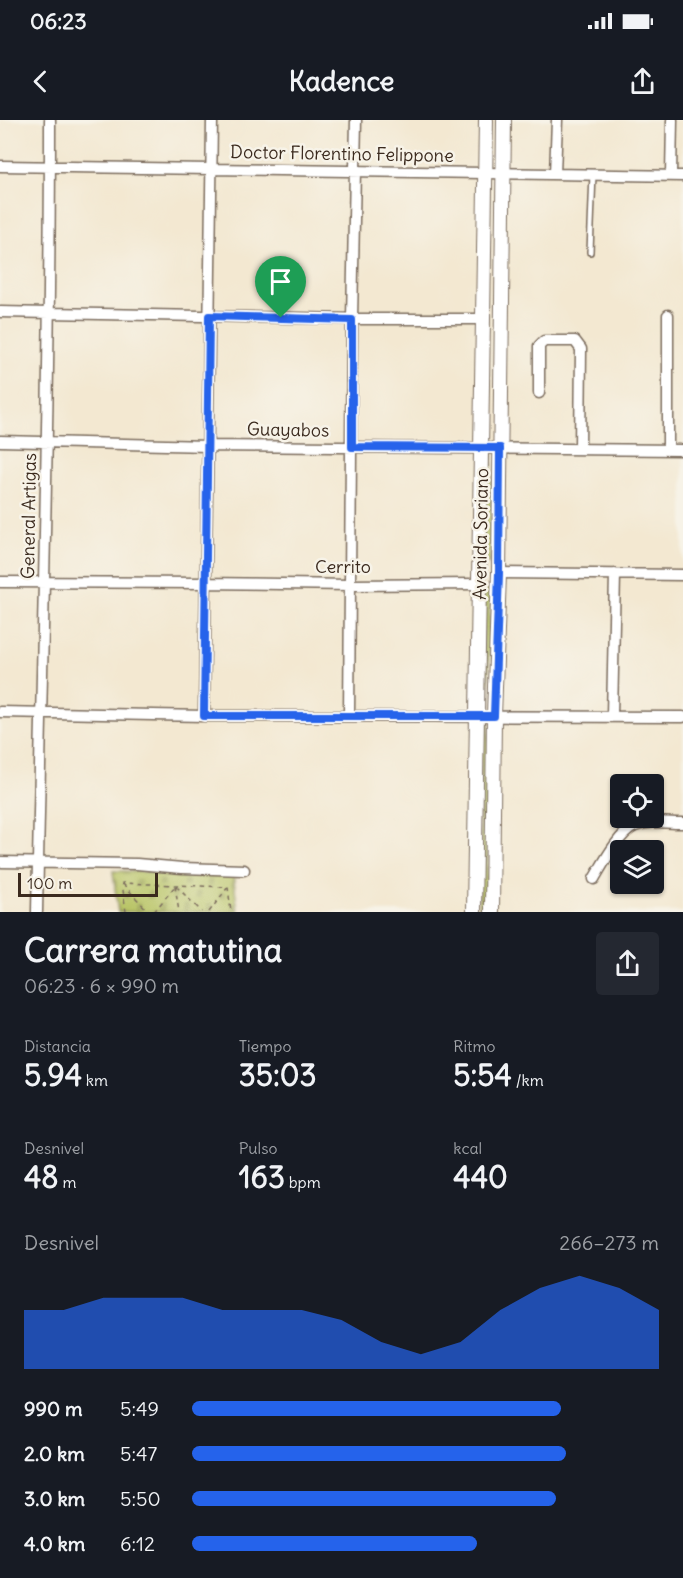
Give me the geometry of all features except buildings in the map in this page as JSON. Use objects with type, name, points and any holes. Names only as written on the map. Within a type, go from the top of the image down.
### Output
[{"type":"street","name":"General Artigas","points":[[37,912],[51,120]]},
{"type":"street","points":[[204,716],[212,120]]},
{"type":"street","points":[[349,716],[356,120]]},
{"type":"street","name":"Avenida Soriano","points":[[474,912],[486,120]]},
{"type":"street","name":"Avenida Soriano","points":[[492,912],[494,716],[499,573],[504,120]]},
{"type":"street","points":[[555,174],[557,120]]},
{"type":"street","points":[[671,176],[672,120]]},
{"type":"street","name":"Doctor Florentino Felippone","points":[[0,166],[683,176]]},
{"type":"street","points":[[0,312],[352,320],[482,319]]},
{"type":"street","points":[[668,315],[668,450]]},
{"type":"street","points":[[539,393],[539,346],[543,340],[575,341],[581,349],[580,449]]},
{"type":"street","name":"Guayabos","points":[[0,441],[208,446],[683,450]]},
{"type":"street","name":"Cerrito","points":[[0,582],[478,584],[499,573],[683,575]]},
{"type":"street","points":[[612,716],[615,574]]},
{"type":"street","points":[[0,712],[204,716],[683,717]]},
{"type":"street","points":[[594,879],[620,839],[633,827],[650,822],[683,823]]},
{"type":"street","points":[[0,862],[137,864],[244,870]]},
{"type":"lane","points":[[590,252],[593,174]]},
{"type":"path","points":[[122,883],[228,887]]},
{"type":"path","points":[[122,883],[126,912]]},
{"type":"path","points":[[122,883],[149,912]]},
{"type":"path","points":[[154,912],[175,885]]},
{"type":"path","points":[[175,885],[179,912]]},
{"type":"path","points":[[175,885],[202,912]]},
{"type":"path","points":[[209,912],[228,887]]},
{"type":"path","points":[[228,887],[231,912]]},
{"type":"green space","points":[[486,455],[492,455],[490,563],[483,562]]},
{"type":"green space","points":[[484,590],[490,590],[488,705],[482,705]]},
{"type":"green space","points":[[481,724],[489,724],[487,912],[479,912]]},
{"type":"green space","points":[[113,871],[233,873],[238,912],[118,912]]},
{"type":"route","points":[[209,316],[281,318],[352,320],[352,447],[500,448],[494,716],[204,716],[209,316]]}]
